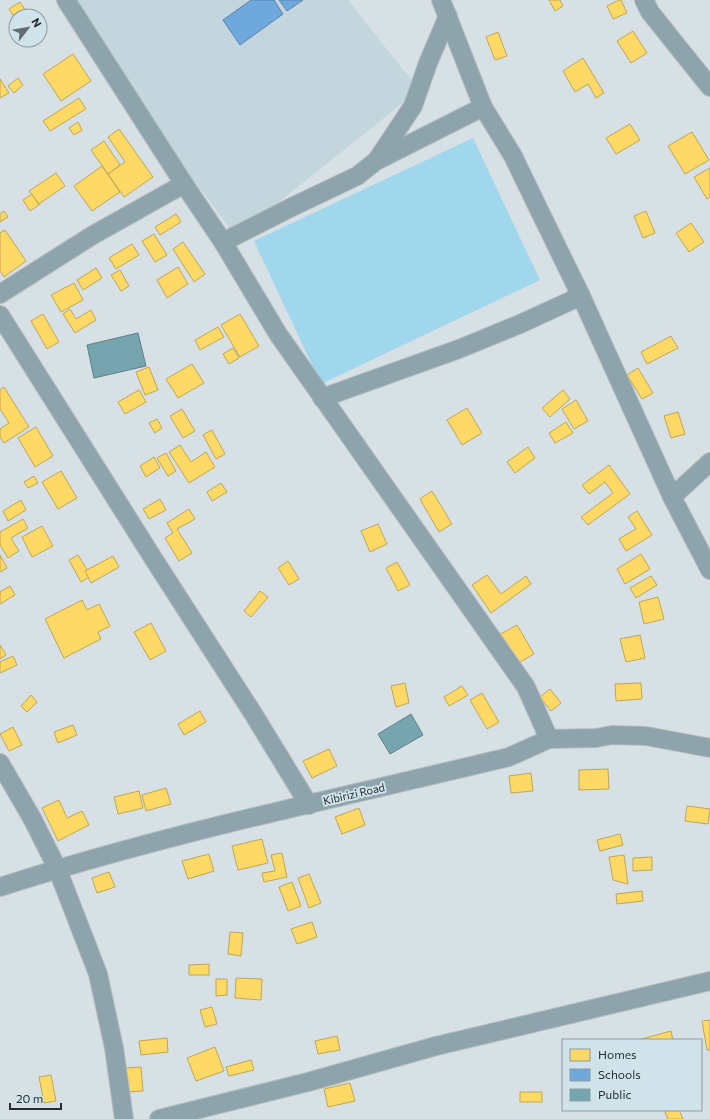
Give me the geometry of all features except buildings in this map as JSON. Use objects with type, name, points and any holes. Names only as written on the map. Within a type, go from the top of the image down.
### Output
[{"type":"street","points":[[66,0],[223,242],[278,334],[526,687],[550,739]]},
{"type":"street","points":[[441,0],[483,107],[513,156],[581,296],[672,497],[710,570]]},
{"type":"street","points":[[644,0],[650,12],[710,87]]},
{"type":"street","points":[[376,161],[413,106],[428,63],[448,16]]},
{"type":"street","points":[[223,242],[357,176],[376,161],[483,107]]},
{"type":"street","points":[[0,294],[92,235],[184,184]]},
{"type":"street","points":[[322,398],[459,349],[520,324],[581,296]]},
{"type":"street","points":[[0,315],[254,715],[309,805]]},
{"type":"street","points":[[672,497],[710,462]]},
{"type":"street","name":"Kibirizi Road","points":[[0,887],[57,868],[156,841],[509,757],[550,739],[596,738],[612,735],[646,736],[710,748]]},
{"type":"street","points":[[0,763],[33,820],[57,868],[98,974],[114,1048],[124,1119]]},
{"type":"street","points":[[159,1119],[308,1082],[436,1046],[710,981]]},
{"type":"shaded area","points":[[57,0],[348,0],[419,90],[236,236]]},
{"type":"shaded area","points":[[473,138],[540,280],[321,384],[254,241]]}]
